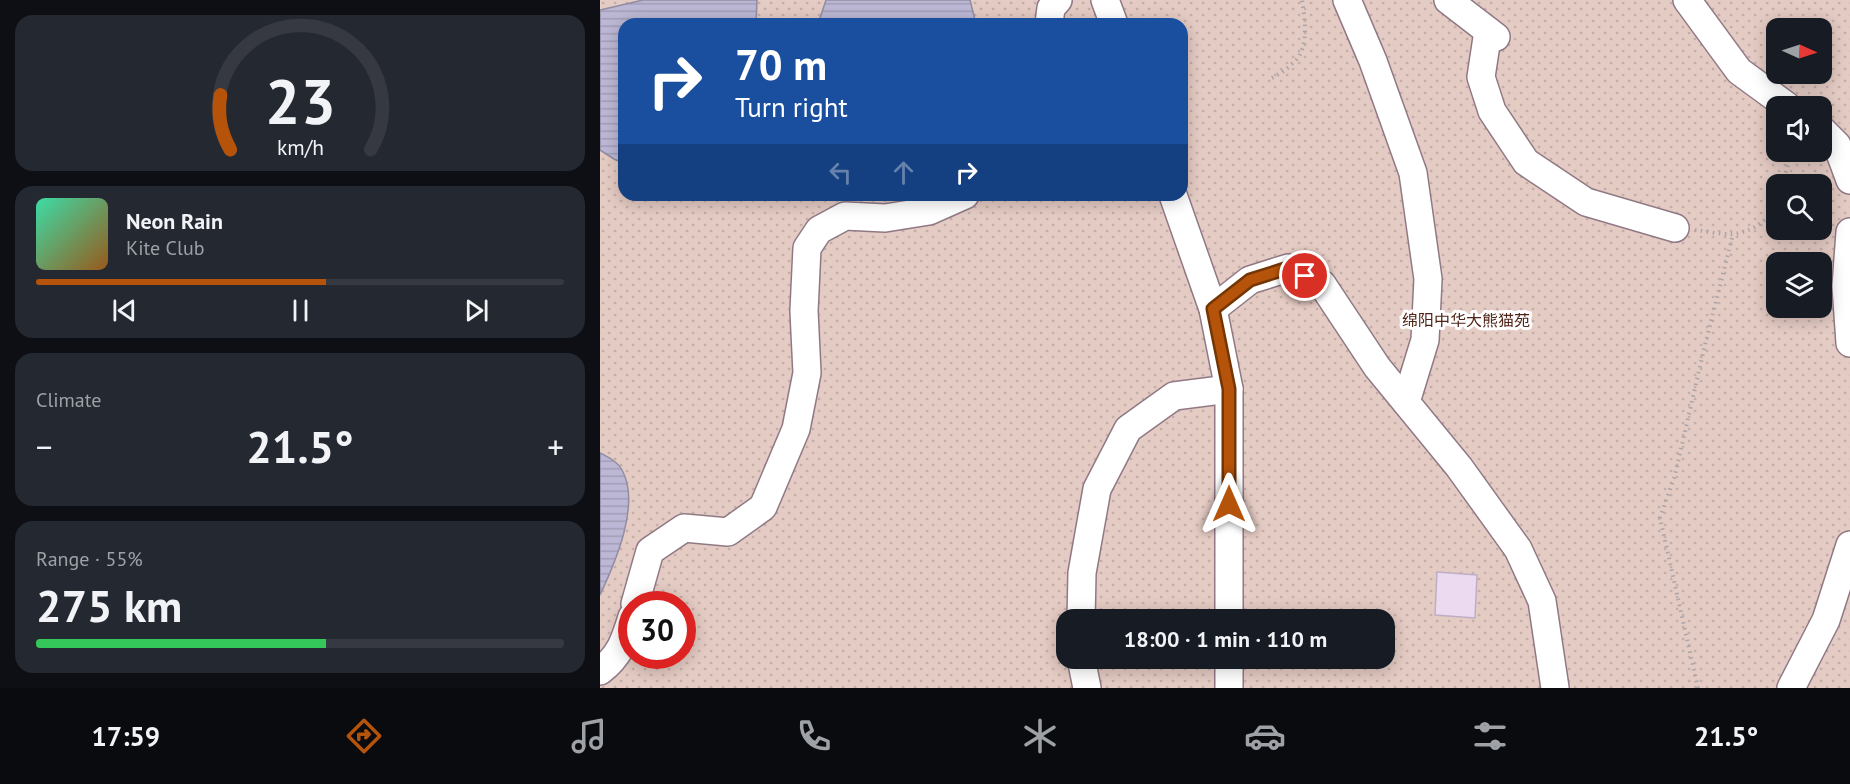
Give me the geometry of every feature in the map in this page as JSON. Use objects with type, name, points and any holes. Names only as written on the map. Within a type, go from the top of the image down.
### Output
[{"type":"street","points":[[1050,18],[1051,8],[1058,0]]},
{"type":"street","points":[[1105,0],[1112,18]]},
{"type":"street","points":[[1347,0],[1373,61],[1413,172],[1428,279],[1425,340],[1406,402]]},
{"type":"street","points":[[1448,0],[1492,34],[1481,77],[1492,111],[1526,162],[1586,202],[1675,228]]},
{"type":"street","points":[[1687,0],[1739,71],[1773,96]]},
{"type":"street","points":[[1832,141],[1837,146],[1850,180]]},
{"type":"street","points":[[639,591],[650,551],[684,528],[728,532],[763,507],[796,429],[807,373],[804,311],[807,248],[819,230],[845,216],[885,218],[929,211],[952,201]]},
{"type":"street","points":[[1175,201],[1213,309],[1229,389],[1229,609]]},
{"type":"street","points":[[1850,232],[1846,286],[1850,343]]},
{"type":"street","points":[[1213,309],[1250,280],[1288,268],[1322,284],[1377,367],[1459,467],[1518,549],[1542,601],[1555,688]]},
{"type":"street","points":[[1081,609],[1082,573],[1097,489],[1128,429],[1174,396],[1229,389]]},
{"type":"street","points":[[1791,688],[1827,620],[1850,545]]},
{"type":"street","points":[[600,671],[612,662],[618,651]]},
{"type":"street","points":[[1083,669],[1087,688]]},
{"type":"street","points":[[1229,669],[1229,688]]},
{"type":"path","points":[[1272,78],[1294,63],[1303,51],[1305,17],[1302,0]]},
{"type":"path","points":[[1675,228],[1733,234],[1759,226],[1766,218]]},
{"type":"path","points":[[1698,688],[1660,518],[1675,475],[1733,234]]},
{"type":"green space","name":"绵阳中华大熊猫苑","points":[[600,0],[1850,0],[1850,688],[600,688]]},
{"type":"shaded area","points":[[643,0],[757,0],[756,18],[618,18],[618,161],[600,150],[600,10]]},
{"type":"shaded area","points":[[826,0],[970,0],[974,18],[820,18]]},
{"type":"shaded area","points":[[600,453],[622,470],[629,499],[619,550],[600,595]]},
{"type":"building","points":[[1437,572],[1477,575],[1475,618],[1435,615]]},
{"type":"route","points":[[1229,504],[1229,389],[1213,309],[1250,280],[1288,268],[1305,276]]}]
